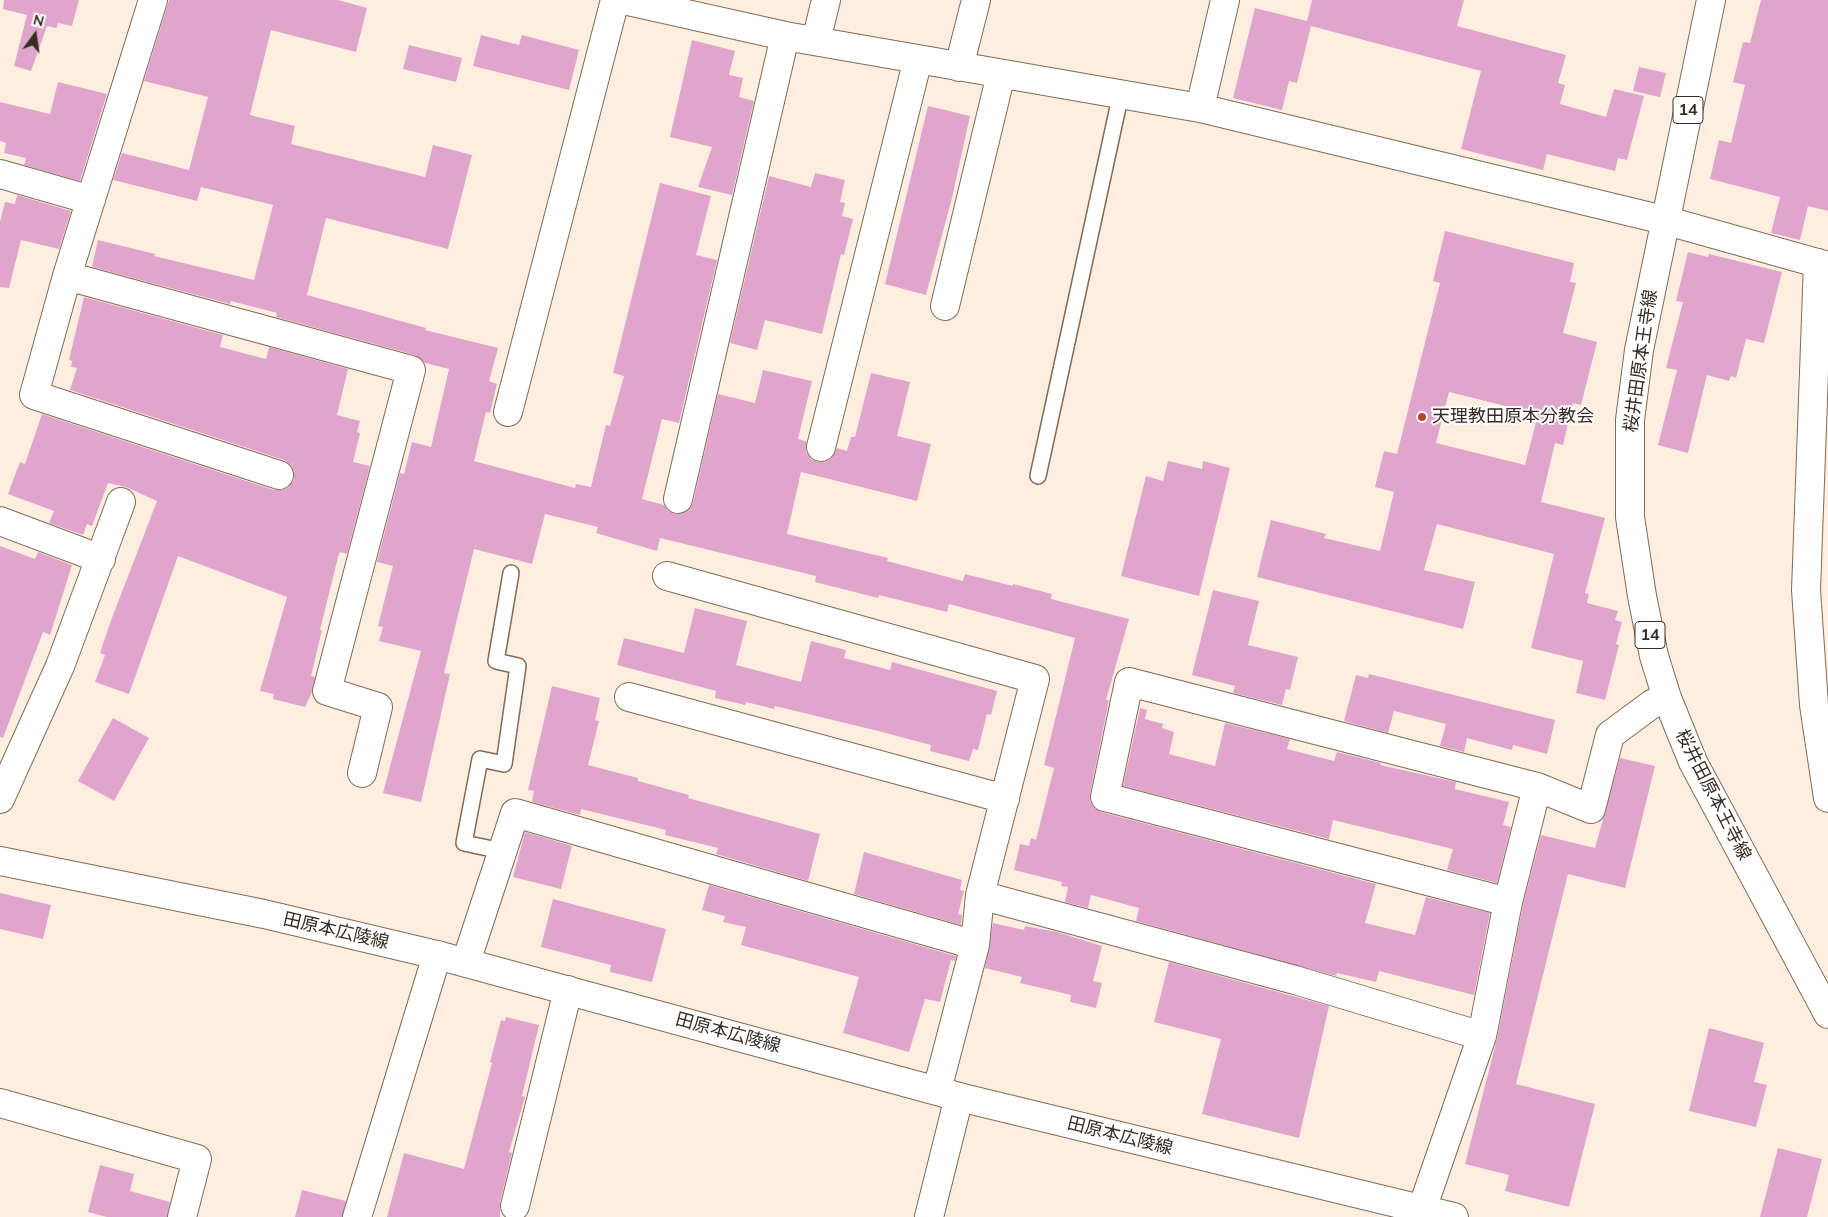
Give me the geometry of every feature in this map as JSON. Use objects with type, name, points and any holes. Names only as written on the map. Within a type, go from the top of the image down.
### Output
[{"type":"street","points":[[153,0],[67,276],[34,395],[279,475]]},
{"type":"street","points":[[508,412],[615,0]]},
{"type":"street","points":[[626,0],[680,6],[784,36],[1200,108],[1664,220],[1823,264],[1806,590],[1814,705],[1828,798]]},
{"type":"street","points":[[816,42],[826,0]]},
{"type":"street","points":[[959,67],[976,0]]},
{"type":"street","points":[[1200,108],[1225,0]]},
{"type":"street","name":"桜井田原本王寺線","points":[[1711,0],[1664,220],[1639,350],[1630,420],[1630,517],[1642,596],[1654,656],[1667,698],[1693,762],[1828,1014]]},
{"type":"street","points":[[678,499],[784,36]]},
{"type":"street","points":[[820,447],[918,59]]},
{"type":"street","points":[[945,306],[1001,74]]},
{"type":"street","points":[[0,174],[91,200]]},
{"type":"street","points":[[67,276],[411,370],[327,691],[378,707],[362,773]]},
{"type":"street","points":[[0,799],[60,666],[121,502]]},
{"type":"street","points":[[0,521],[101,559]]},
{"type":"street","points":[[667,576],[1035,679],[980,895],[974,945],[929,1217]]},
{"type":"street","points":[[1508,902],[1104,798],[1129,682],[1536,787],[1591,809],[1610,736],[1652,704],[1667,698]]},
{"type":"street","points":[[630,697],[1005,799]]},
{"type":"street","points":[[1422,1209],[1482,1036],[1508,902],[1536,787]]},
{"type":"street","points":[[466,962],[515,813],[974,945]]},
{"type":"street","name":"田原本広陵線","points":[[0,861],[264,914],[466,962],[948,1093],[1454,1217]]},
{"type":"street","points":[[980,895],[1295,980],[1482,1036]]},
{"type":"street","points":[[357,1217],[437,955]]},
{"type":"street","points":[[515,1206],[568,990]]},
{"type":"street","points":[[0,1103],[197,1159],[182,1217]]},
{"type":"lane","points":[[1038,476],[1121,94]]},
{"type":"lane","points":[[502,852],[464,842],[480,759],[504,764],[518,666],[496,661],[511,573]]},
{"type":"building","points":[[4,0],[79,0],[72,26],[58,23],[57,28],[47,26],[31,71],[14,66],[27,15],[3,9]]},
{"type":"building","points":[[169,0],[338,0],[367,8],[356,52],[271,30],[250,115],[295,126],[291,144],[425,177],[433,145],[472,155],[448,249],[326,218],[307,295],[426,328],[425,330],[498,348],[489,381],[497,384],[490,413],[486,412],[474,461],[575,488],[576,484],[591,487],[606,425],[610,426],[624,376],[613,373],[660,183],[711,196],[696,255],[717,260],[679,423],[662,419],[642,499],[664,505],[668,511],[675,514],[682,514],[689,510],[693,503],[718,394],[755,403],[763,370],[812,381],[798,439],[806,441],[806,452],[811,459],[818,462],[825,462],[832,458],[837,448],[847,451],[851,437],[855,437],[871,373],[910,382],[897,436],[931,444],[917,501],[801,472],[787,534],[888,558],[887,561],[963,581],[965,574],[1013,586],[1013,584],[1052,594],[1051,599],[1129,619],[1106,700],[1109,700],[1090,794],[1090,801],[1094,808],[1101,812],[1376,884],[1365,923],[1415,935],[1426,897],[1490,913],[1474,995],[1379,971],[1376,982],[1337,973],[1336,976],[1136,921],[1139,908],[1091,895],[1088,908],[1065,902],[1068,887],[1061,886],[1062,882],[1014,870],[1020,844],[1029,846],[1031,838],[1036,840],[1054,768],[1044,765],[1075,638],[949,604],[947,612],[879,595],[878,598],[815,582],[816,576],[660,538],[657,551],[596,533],[598,527],[545,514],[532,564],[474,549],[444,673],[450,674],[421,802],[383,793],[421,651],[379,641],[383,627],[378,626],[393,566],[377,562],[400,473],[404,474],[412,442],[431,447],[449,369],[425,363],[415,355],[276,317],[277,313],[231,301],[230,304],[92,267],[98,240],[155,254],[154,256],[254,280],[273,205],[201,187],[197,201],[113,180],[122,153],[189,170],[208,97],[144,81]]},
{"type":"building","points":[[1312,0],[1464,0],[1457,26],[1566,55],[1558,83],[1565,85],[1560,104],[1606,117],[1614,89],[1644,96],[1627,160],[1618,158],[1615,171],[1547,154],[1543,170],[1461,149],[1481,71],[1311,26],[1297,83],[1289,81],[1282,110],[1233,98],[1255,8],[1307,21]]},
{"type":"building","points":[[1761,0],[1828,0],[1828,211],[1808,206],[1800,240],[1771,233],[1780,197],[1710,179],[1719,140],[1731,143],[1745,85],[1733,82],[1743,42],[1750,43]]},
{"type":"building","points":[[481,35],[519,45],[522,35],[579,50],[569,90],[473,66]]},
{"type":"building","points":[[692,40],[735,51],[729,75],[743,78],[739,97],[754,101],[732,195],[698,187],[712,147],[670,137]]},
{"type":"building","points":[[409,45],[462,58],[456,82],[403,69]]},
{"type":"building","points":[[1639,67],[1666,73],[1660,97],[1633,91]]},
{"type":"building","points":[[58,82],[107,94],[80,181],[24,165],[26,158],[4,153],[6,143],[0,141],[0,102],[50,114]]},
{"type":"building","points":[[928,106],[970,116],[952,198],[926,295],[885,284]]},
{"type":"building","points":[[815,173],[845,180],[840,202],[845,203],[842,216],[853,219],[844,255],[841,254],[822,334],[765,320],[757,350],[730,343],[769,176],[811,187]]},
{"type":"building","points":[[17,195],[71,211],[59,249],[21,240],[9,288],[0,287],[0,222],[5,202],[15,204]]},
{"type":"building","points":[[1445,231],[1574,263],[1570,282],[1576,283],[1563,333],[1597,342],[1581,405],[1573,403],[1563,445],[1555,443],[1541,502],[1605,518],[1585,593],[1589,594],[1587,603],[1618,611],[1615,620],[1622,622],[1616,644],[1619,645],[1605,700],[1576,693],[1583,661],[1531,648],[1554,554],[1437,524],[1424,570],[1475,582],[1463,629],[1257,577],[1271,520],[1326,534],[1324,538],[1380,551],[1394,492],[1375,487],[1384,451],[1397,454],[1440,283],[1433,281]],"holes":[[[1449,392],[1538,414],[1525,465],[1436,443]]]},
{"type":"building","points":[[1688,252],[1708,257],[1709,254],[1782,272],[1764,343],[1746,339],[1736,378],[1731,376],[1729,381],[1707,375],[1688,453],[1658,445],[1677,370],[1666,368],[1683,302],[1676,301]]},
{"type":"building","points":[[84,297],[223,335],[220,347],[266,359],[269,347],[348,369],[337,415],[360,421],[357,432],[360,433],[353,462],[370,466],[347,554],[340,552],[338,557],[311,676],[315,677],[312,692],[305,707],[273,699],[274,694],[260,691],[287,597],[178,556],[129,694],[95,682],[105,655],[100,653],[110,623],[157,501],[126,487],[108,483],[92,526],[87,524],[83,535],[49,523],[54,511],[8,494],[20,462],[25,464],[42,414],[274,490],[282,490],[289,487],[294,480],[294,472],[291,465],[284,460],[70,390],[77,368],[71,367],[72,361],[69,360]]},
{"type":"building","points":[[1168,461],[1202,469],[1203,461],[1230,468],[1199,596],[1121,576],[1146,476],[1163,481]]},
{"type":"building","points":[[0,546],[35,559],[38,552],[72,565],[50,635],[43,632],[3,738],[0,737]]},
{"type":"building","points":[[1213,590],[1259,601],[1248,645],[1298,657],[1290,690],[1286,689],[1282,705],[1233,693],[1235,686],[1192,675]]},
{"type":"building","points":[[695,608],[747,621],[736,665],[801,682],[811,641],[846,650],[844,658],[890,670],[892,662],[997,691],[991,715],[987,714],[978,750],[973,749],[969,761],[930,751],[931,745],[878,731],[775,706],[774,709],[746,702],[745,705],[715,698],[716,691],[617,665],[624,638],[684,653]]},
{"type":"building","points":[[1369,674],[1555,720],[1547,754],[1513,745],[1512,750],[1467,738],[1464,752],[1440,746],[1446,724],[1394,711],[1388,733],[1344,721],[1356,675],[1368,678]]},
{"type":"building","points":[[552,686],[600,698],[595,720],[599,721],[588,765],[638,778],[638,781],[689,795],[688,798],[820,834],[808,881],[716,854],[718,848],[665,835],[666,830],[581,809],[580,815],[532,802],[534,791],[528,790]]},
{"type":"building","points":[[1140,708],[1147,710],[1145,719],[1163,724],[1162,728],[1174,732],[1169,754],[1215,766],[1225,723],[1290,739],[1287,749],[1334,761],[1337,752],[1381,763],[1380,765],[1456,782],[1455,789],[1509,802],[1503,825],[1511,827],[1497,883],[1447,870],[1453,849],[1333,820],[1329,839],[1123,786]]},
{"type":"building","points":[[113,718],[149,738],[114,801],[78,781]]},
{"type":"building","points":[[1620,758],[1655,766],[1625,888],[1568,874],[1516,1084],[1595,1104],[1569,1207],[1505,1191],[1509,1175],[1465,1164],[1497,1039],[1523,905],[1541,835],[1595,848]]},
{"type":"building","points":[[525,832],[572,846],[561,889],[513,877]]},
{"type":"building","points":[[864,852],[962,880],[960,890],[964,891],[958,914],[962,915],[961,925],[854,894]]},
{"type":"building","points":[[709,885],[956,956],[955,961],[951,960],[940,1002],[925,999],[909,1052],[843,1033],[859,977],[741,945],[746,927],[723,922],[725,916],[702,910]]},
{"type":"building","points":[[0,893],[51,905],[43,939],[0,929]]},
{"type":"building","points":[[553,899],[666,929],[652,982],[610,972],[611,965],[541,947]]},
{"type":"building","points":[[993,923],[1024,930],[1025,926],[1057,932],[1102,946],[1093,981],[1102,983],[1096,1008],[1070,1002],[1071,995],[1020,983],[1022,977],[985,968]]},
{"type":"building","points":[[1169,962],[1329,1006],[1299,1138],[1202,1114],[1221,1039],[1154,1022]]},
{"type":"building","points":[[506,1017],[539,1025],[522,1096],[525,1097],[509,1152],[512,1153],[500,1202],[500,1217],[387,1217],[404,1153],[464,1169],[492,1063],[490,1062],[501,1020],[505,1021]]},
{"type":"building","points":[[1709,1028],[1764,1043],[1754,1082],[1767,1085],[1756,1127],[1689,1111]]},
{"type":"building","points":[[1778,1148],[1822,1159],[1807,1217],[1760,1217]]},
{"type":"building","points":[[100,1165],[134,1174],[130,1191],[170,1202],[167,1217],[107,1217],[88,1212]]},
{"type":"building","points":[[302,1190],[346,1201],[342,1217],[295,1217]]},
{"type":"place","name":"天理教田原本分教会","points":[[1422,417]]}]
